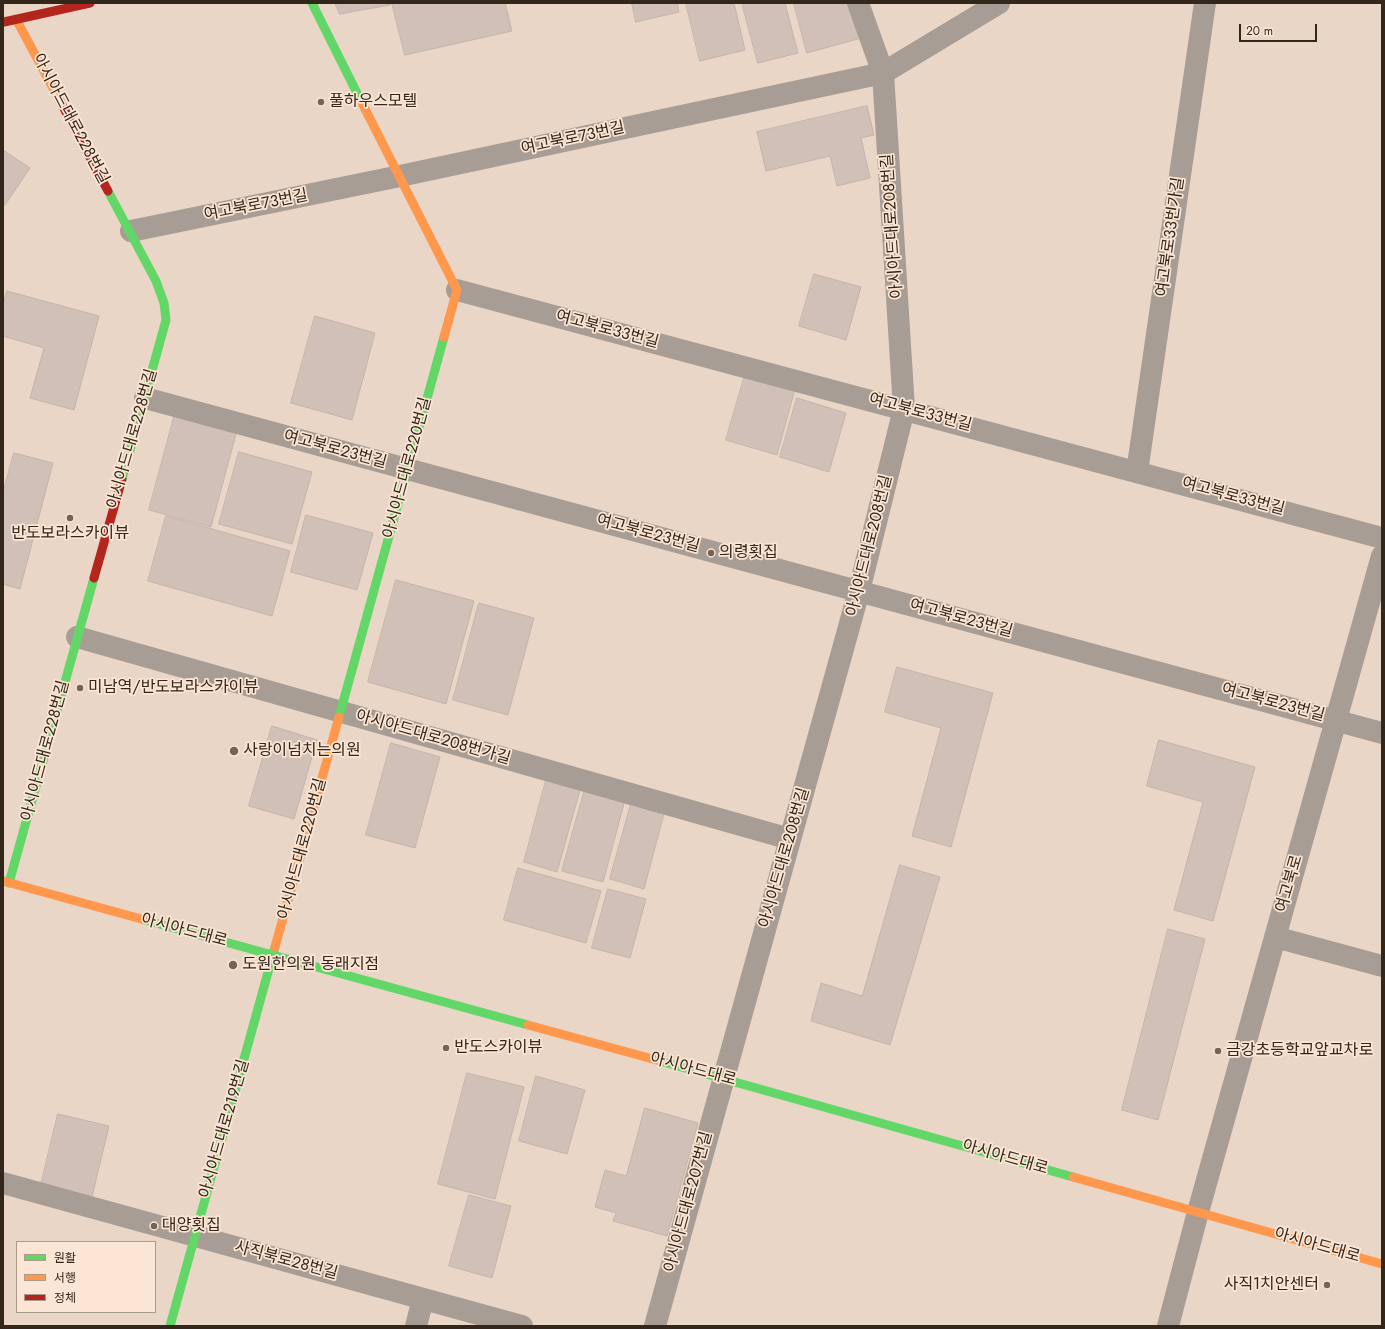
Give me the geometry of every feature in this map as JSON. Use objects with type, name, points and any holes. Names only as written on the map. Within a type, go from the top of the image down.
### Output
[{"type":"street","points":[[3,22],[90,3]]},
{"type":"street","points":[[312,3],[457,290]]},
{"type":"street","name":"아시아드대로208번길","points":[[724,1078],[859,591],[904,409],[883,72],[858,3]]},
{"type":"street","name":"여고북로73번길","points":[[131,231],[400,176],[883,72],[999,3]]},
{"type":"street","name":"여고북로33번가길","points":[[1137,472],[1205,3]]},
{"type":"street","name":"아시아드대로228번길","points":[[6,882],[77,637],[166,320],[165,305],[161,291],[154,276],[16,19]]},
{"type":"street","name":"여고북로33번길","points":[[457,290],[1382,538]]},
{"type":"street","name":"아시아드대로220번길","points":[[274,955],[457,290]]},
{"type":"street","name":"여고북로23번길","points":[[145,398],[1382,733]]},
{"type":"street","name":"여고북로","points":[[1168,1326],[1198,1212],[1382,556]]},
{"type":"street","name":"아시아드대로208번가길","points":[[77,637],[790,840]]},
{"type":"street","name":"아시아드대로","points":[[6,882],[724,1078],[1382,1264]]},
{"type":"street","points":[[1275,937],[1382,966]]},
{"type":"street","name":"아시아드대로219번길","points":[[170,1326],[274,955]]},
{"type":"street","name":"아시아드대로207번길","points":[[655,1326],[724,1078]]},
{"type":"street","name":"사직북로28번길","points":[[3,1183],[522,1326]]},
{"type":"street","points":[[416,1326],[423,1299]]},
{"type":"building","points":[[335,3],[390,3],[390,5],[340,14]]},
{"type":"building","points":[[392,3],[505,3],[512,31],[405,55]]},
{"type":"building","points":[[632,3],[677,3],[679,12],[636,22]]},
{"type":"building","points":[[686,3],[734,3],[745,50],[700,61]]},
{"type":"building","points":[[742,3],[785,3],[798,53],[758,63]]},
{"type":"building","points":[[794,3],[853,3],[865,37],[807,53]]},
{"type":"building","points":[[867,106],[874,135],[861,138],[870,178],[837,186],[830,156],[766,171],[757,132]]},
{"type":"building","points":[[3,150],[30,168],[5,205],[3,204]]},
{"type":"building","points":[[814,274],[861,287],[846,340],[799,326]]},
{"type":"building","points":[[7,291],[99,316],[74,410],[30,398],[44,348],[3,336],[3,305]]},
{"type":"building","points":[[315,316],[375,333],[352,420],[291,403]]},
{"type":"building","points":[[745,375],[795,389],[777,455],[726,440]]},
{"type":"building","points":[[797,398],[846,413],[829,472],[780,457]]},
{"type":"building","points":[[177,406],[239,423],[211,527],[149,510]]},
{"type":"building","points":[[239,452],[312,472],[292,544],[219,524]]},
{"type":"building","points":[[14,453],[53,463],[20,589],[3,584],[3,493]]},
{"type":"building","points":[[306,515],[373,533],[357,590],[291,572]]},
{"type":"building","points":[[166,516],[290,551],[272,616],[148,581]]},
{"type":"building","points":[[396,580],[474,601],[446,704],[368,682]]},
{"type":"building","points":[[479,603],[534,618],[508,715],[453,700]]},
{"type":"building","points":[[897,667],[993,693],[951,847],[912,836],[941,728],[885,712]]},
{"type":"building","points":[[272,726],[317,740],[294,819],[249,806]]},
{"type":"building","points":[[1159,740],[1255,767],[1213,921],[1174,910],[1203,802],[1147,786]]},
{"type":"building","points":[[391,743],[440,757],[415,848],[366,835]]},
{"type":"building","points":[[548,773],[582,783],[557,872],[524,862]]},
{"type":"building","points":[[586,785],[626,796],[603,882],[562,871]]},
{"type":"building","points":[[635,790],[668,799],[644,889],[610,879]]},
{"type":"building","points":[[900,865],[940,877],[890,1045],[811,1021],[821,983],[862,996]]},
{"type":"building","points":[[518,868],[601,891],[586,943],[504,920]]},
{"type":"building","points":[[608,889],[646,899],[630,958],[592,948]]},
{"type":"building","points":[[1168,929],[1205,939],[1158,1120],[1122,1110]]},
{"type":"building","points":[[467,1073],[524,1087],[495,1199],[438,1184]]},
{"type":"building","points":[[536,1076],[585,1090],[567,1154],[519,1141]]},
{"type":"building","points":[[645,1108],[698,1123],[667,1236],[613,1221],[616,1213],[595,1207],[605,1170],[626,1176]]},
{"type":"building","points":[[58,1114],[109,1126],[91,1201],[40,1189]]},
{"type":"building","points":[[469,1195],[511,1206],[492,1278],[449,1266]]},
{"type":"traffic: fast","points":[[312,3],[361,101]]},
{"type":"traffic: fast","points":[[108,191],[156,281],[164,303],[166,320],[122,479]]},
{"type":"traffic: fast","points":[[339,717],[444,337]]},
{"type":"traffic: fast","points":[[9,883],[94,578]]},
{"type":"traffic: fast","points":[[145,920],[528,1025]]},
{"type":"traffic: fast","points":[[170,1326],[275,947]]},
{"type":"traffic: fast","points":[[660,1061],[1073,1177]]},
{"type":"traffic: slow","points":[[16,19],[60,101]]},
{"type":"traffic: slow","points":[[361,101],[457,290],[444,337]]},
{"type":"traffic: slow","points":[[275,947],[339,717]]},
{"type":"traffic: slow","points":[[3,881],[145,920]]},
{"type":"traffic: slow","points":[[528,1025],[660,1061]]},
{"type":"traffic: slow","points":[[1073,1177],[1382,1264]]},
{"type":"traffic: jam","points":[[4,22],[90,3]]},
{"type":"traffic: jam","points":[[60,101],[108,191]]},
{"type":"traffic: jam","points":[[94,578],[122,479]]},
{"type":"place","name":"풀하우스모텔","points":[[321,102]]},
{"type":"place","name":"반도보라스카이뷰","points":[[70,518]]},
{"type":"place","name":"의령횟집","points":[[711,553]]},
{"type":"place","name":"미남역/반도보라스카이뷰","points":[[80,688]]},
{"type":"place","name":"사랑이넘치는의원","points":[[234,751]]},
{"type":"place","name":"도원한의원 동래지점","points":[[233,965]]},
{"type":"place","name":"반도스카이뷰","points":[[446,1048]]},
{"type":"place","name":"금강초등학교앞교차로","points":[[1218,1051]]},
{"type":"place","name":"대양횟집","points":[[154,1226]]},
{"type":"place","name":"사직1치안센터","points":[[1327,1285]]}]
